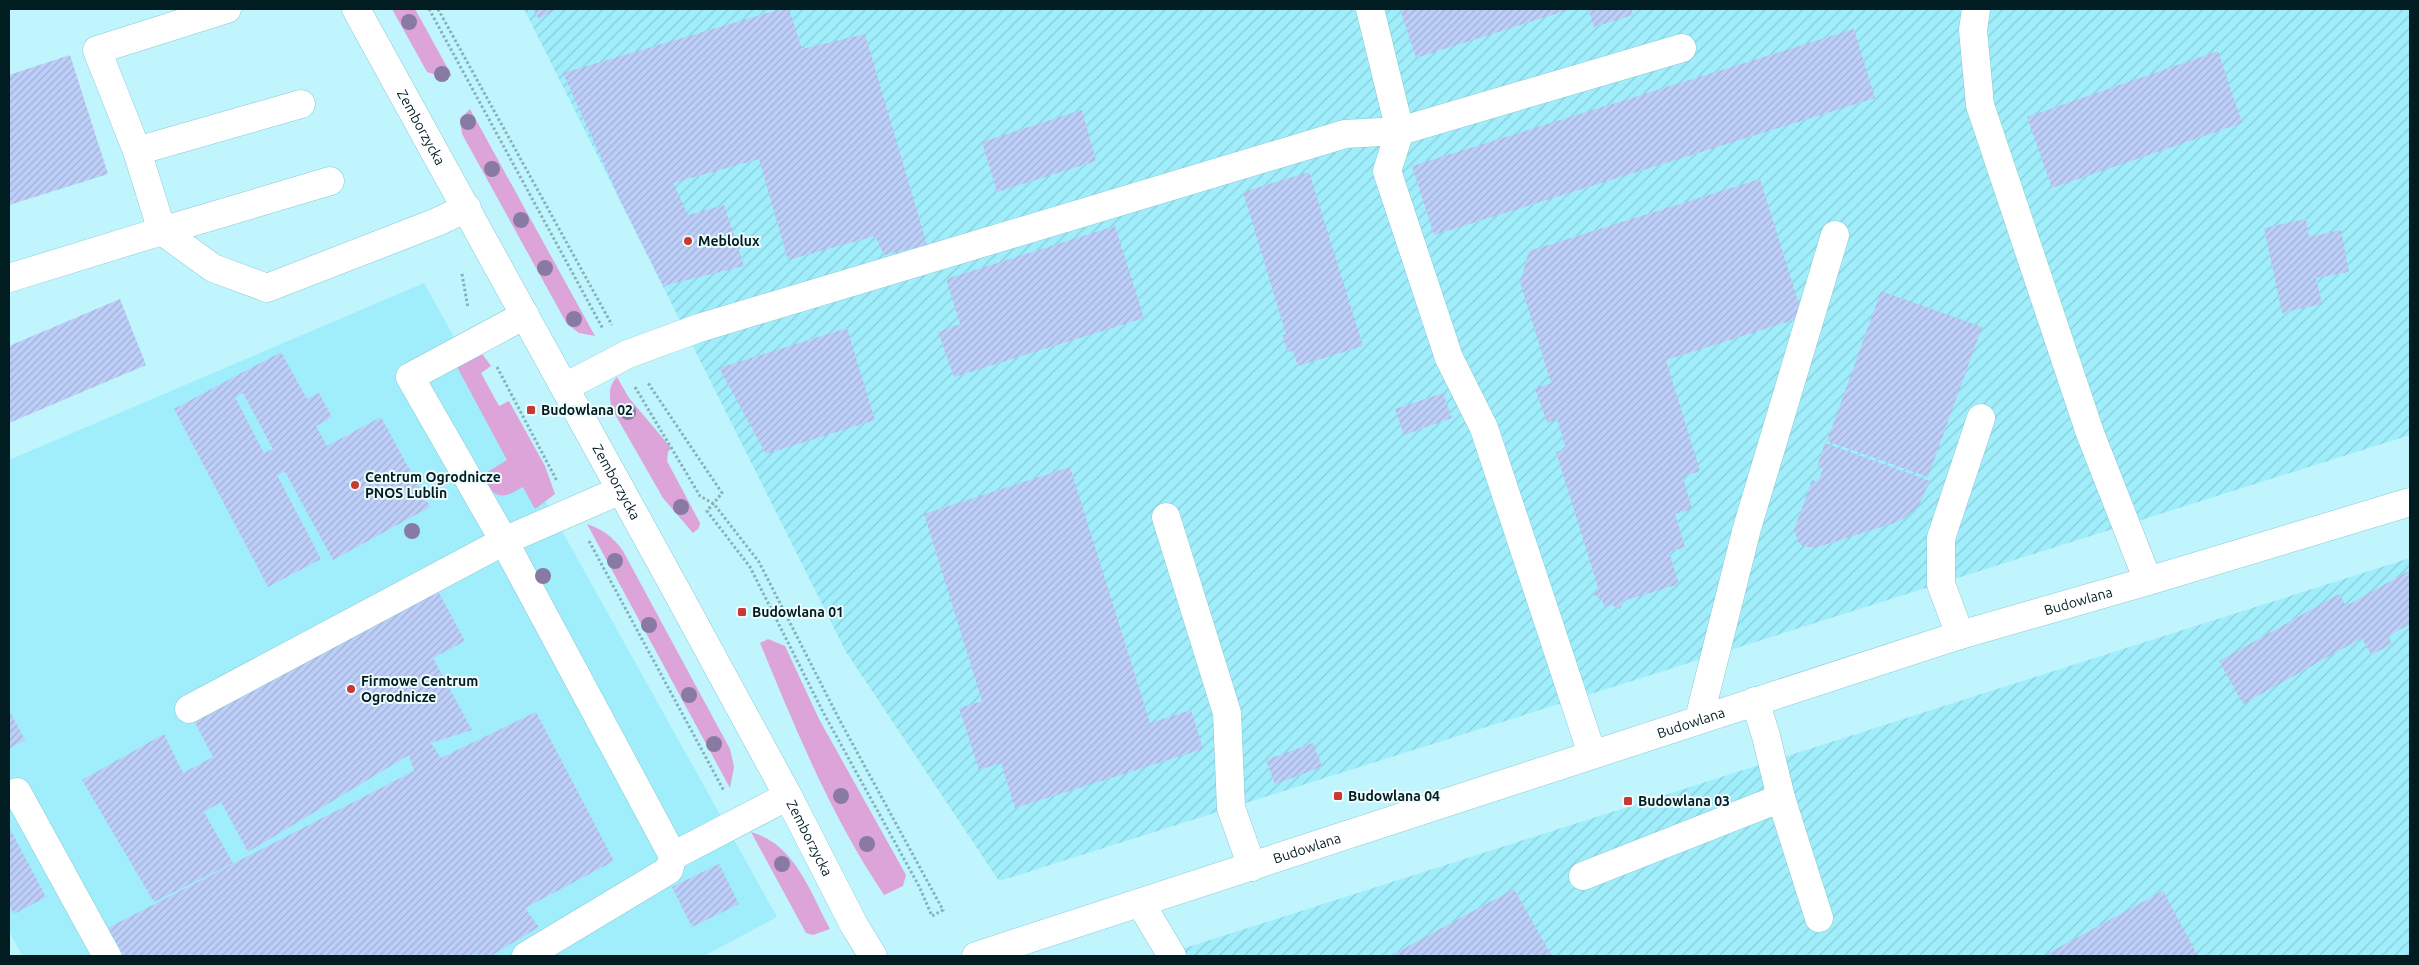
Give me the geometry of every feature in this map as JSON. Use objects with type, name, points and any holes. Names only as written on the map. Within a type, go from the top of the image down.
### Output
[{"type":"street","points":[[227,9],[97,50],[137,151],[162,231],[213,268],[267,288],[437,222],[467,208]]},
{"type":"street","name":"Zemborzycka","points":[[356,9],[565,387],[788,796],[854,925],[873,956]]},
{"type":"street","points":[[1370,9],[1400,130],[1387,171],[1449,358],[1484,428],[1592,754]]},
{"type":"street","points":[[1976,9],[1973,30],[1980,106],[2090,433],[2148,581]]},
{"type":"street","points":[[565,387],[624,356],[699,328],[1345,134],[1400,130],[1682,48]]},
{"type":"street","points":[[137,151],[301,104]]},
{"type":"street","points":[[9,278],[330,181]]},
{"type":"street","points":[[1699,719],[1747,528],[1835,234]]},
{"type":"street","points":[[525,315],[410,377],[504,542],[673,856],[669,870],[526,956]]},
{"type":"street","points":[[1960,635],[1941,584],[1941,538],[1981,418]]},
{"type":"street","points":[[189,710],[504,542],[621,490]]},
{"type":"street","name":"Budowlana","points":[[976,956],[1141,904],[1592,754],[1960,635],[2148,581],[2410,502]]},
{"type":"street","points":[[1166,517],[1227,713],[1231,808],[1252,867]]},
{"type":"street","points":[[1755,701],[1766,736],[1781,798],[1819,918]]},
{"type":"street","points":[[17,792],[107,956]]},
{"type":"street","points":[[673,856],[788,796]]},
{"type":"street","points":[[1583,876],[1781,798]]},
{"type":"street","points":[[1141,904],[1172,956]]},
{"type":"path","points":[[429,9],[624,356],[722,493],[714,504],[707,510],[750,567],[823,712],[919,886],[932,916],[943,910],[939,899],[839,719],[760,562],[714,504],[700,496],[624,356],[438,9]]},
{"type":"path","points":[[437,222],[460,266],[469,312],[725,793],[736,822]]},
{"type":"shaded area","points":[[392,9],[415,9],[452,76],[442,77],[427,72]]},
{"type":"shaded area","points":[[524,9],[2410,9],[2410,435],[999,881],[846,652]]},
{"type":"shaded area","points":[[470,109],[595,336],[579,333],[567,324],[462,134],[460,119]]},
{"type":"shaded area","name":"Firmowe Centrum Ogrodnicze","points":[[424,283],[777,917],[704,956],[22,956],[9,931],[9,460]]},
{"type":"shaded area","points":[[480,351],[491,366],[481,373],[499,406],[509,401],[545,466],[555,494],[535,509],[523,487],[502,496],[494,493],[485,483],[486,473],[507,460],[456,365]]},
{"type":"shaded area","points":[[617,377],[629,398],[671,448],[668,452],[667,461],[700,523],[699,528],[693,533],[663,498],[612,409],[610,392],[612,384]]},
{"type":"shaded area","points":[[587,524],[608,534],[623,551],[730,749],[734,767],[730,788]]},
{"type":"shaded area","points":[[2410,558],[2410,956],[1160,956],[2148,641]]},
{"type":"shaded area","points":[[768,639],[785,646],[819,719],[906,875],[903,886],[884,895],[847,834],[801,740],[760,643]]},
{"type":"shaded area","points":[[751,832],[766,838],[790,858],[808,885],[830,929],[813,935],[806,933]]},
{"type":"building","points":[[533,9],[556,9],[539,19]]},
{"type":"building","points":[[781,9],[789,9],[802,49],[865,34],[927,245],[884,255],[875,236],[788,260],[759,159],[673,183],[688,215],[724,205],[744,266],[663,286],[621,202],[563,73]]},
{"type":"building","points":[[1400,9],[1571,9],[1416,58]]},
{"type":"building","points":[[1588,9],[1631,9],[1633,15],[1594,27]]},
{"type":"building","points":[[1854,29],[1875,98],[1434,235],[1412,166]]},
{"type":"building","points":[[2218,51],[2242,123],[2052,188],[2027,117]]},
{"type":"building","points":[[70,55],[108,174],[9,205],[9,75]]},
{"type":"building","points":[[1082,110],[1096,161],[997,192],[982,142]]},
{"type":"building","points":[[1309,172],[1363,346],[1298,366],[1293,351],[1288,352],[1282,335],[1286,334],[1243,192]]},
{"type":"building","points":[[1760,179],[1803,317],[1666,360],[1700,471],[1683,477],[1692,509],[1675,514],[1685,547],[1669,552],[1679,584],[1623,601],[1620,609],[1612,605],[1604,607],[1602,600],[1594,595],[1598,587],[1556,452],[1566,449],[1557,419],[1547,423],[1535,388],[1551,383],[1520,282],[1529,251]]},
{"type":"building","points":[[2306,219],[2309,237],[2341,230],[2349,272],[2316,278],[2322,304],[2282,313],[2264,228]]},
{"type":"building","points":[[1115,226],[1144,318],[954,377],[938,332],[960,324],[946,279]]},
{"type":"building","points":[[1881,291],[1982,327],[1928,477],[1827,441]]},
{"type":"building","points":[[120,299],[146,365],[9,423],[9,346]]},
{"type":"building","points":[[847,328],[875,420],[766,454],[719,368]]},
{"type":"building","points":[[281,352],[307,399],[319,393],[332,417],[316,426],[327,446],[381,417],[430,507],[333,560],[285,472],[277,475],[321,559],[268,587],[174,409]],"holes":[[[243,393],[273,449],[264,453],[235,397]]]},
{"type":"building","points":[[1443,393],[1452,418],[1404,435],[1395,409]]},
{"type":"building","points":[[1825,443],[1930,481],[1918,507],[1903,519],[1894,523],[1815,548],[1802,546],[1794,530],[1812,480],[1818,482],[1823,468],[1817,466]]},
{"type":"building","points":[[1070,467],[1150,723],[1191,710],[1203,749],[1015,808],[1001,763],[979,770],[959,708],[982,701],[924,514]]},
{"type":"building","points":[[2410,570],[2410,624],[2388,636],[2392,644],[2371,655],[2362,638],[2243,704],[2219,661],[2339,594],[2346,606]]},
{"type":"building","points":[[437,589],[465,641],[433,658],[472,730],[431,743],[441,758],[536,712],[614,861],[525,908],[539,927],[491,956],[473,954],[469,956],[124,956],[108,928],[414,771],[409,755],[248,852],[221,802],[204,812],[233,863],[154,902],[82,780],[164,734],[183,773],[213,757],[194,721]]},
{"type":"building","points":[[9,710],[25,740],[9,749]]},
{"type":"building","points":[[1313,743],[1322,767],[1275,784],[1266,760]]},
{"type":"building","points":[[9,827],[46,897],[14,914],[9,905]]},
{"type":"building","points":[[719,864],[739,904],[692,927],[672,887]]},
{"type":"building","points":[[1514,889],[1552,956],[1390,956]]},
{"type":"building","points":[[2163,891],[2198,956],[2043,956]]},
{"type":"place","name":"Meblolux","points":[[688,241]]},
{"type":"place","name":"Budowlana 02","points":[[531,410]]},
{"type":"place","name":"Centrum Ogrodnicze PNOS Lublin","points":[[355,485]]},
{"type":"place","name":"Budowlana 01","points":[[742,612]]},
{"type":"place","name":"Firmowe Centrum Ogrodnicze","points":[[351,689]]},
{"type":"place","name":"Budowlana 04","points":[[1338,796]]},
{"type":"place","name":"Budowlana 03","points":[[1628,801]]}]
